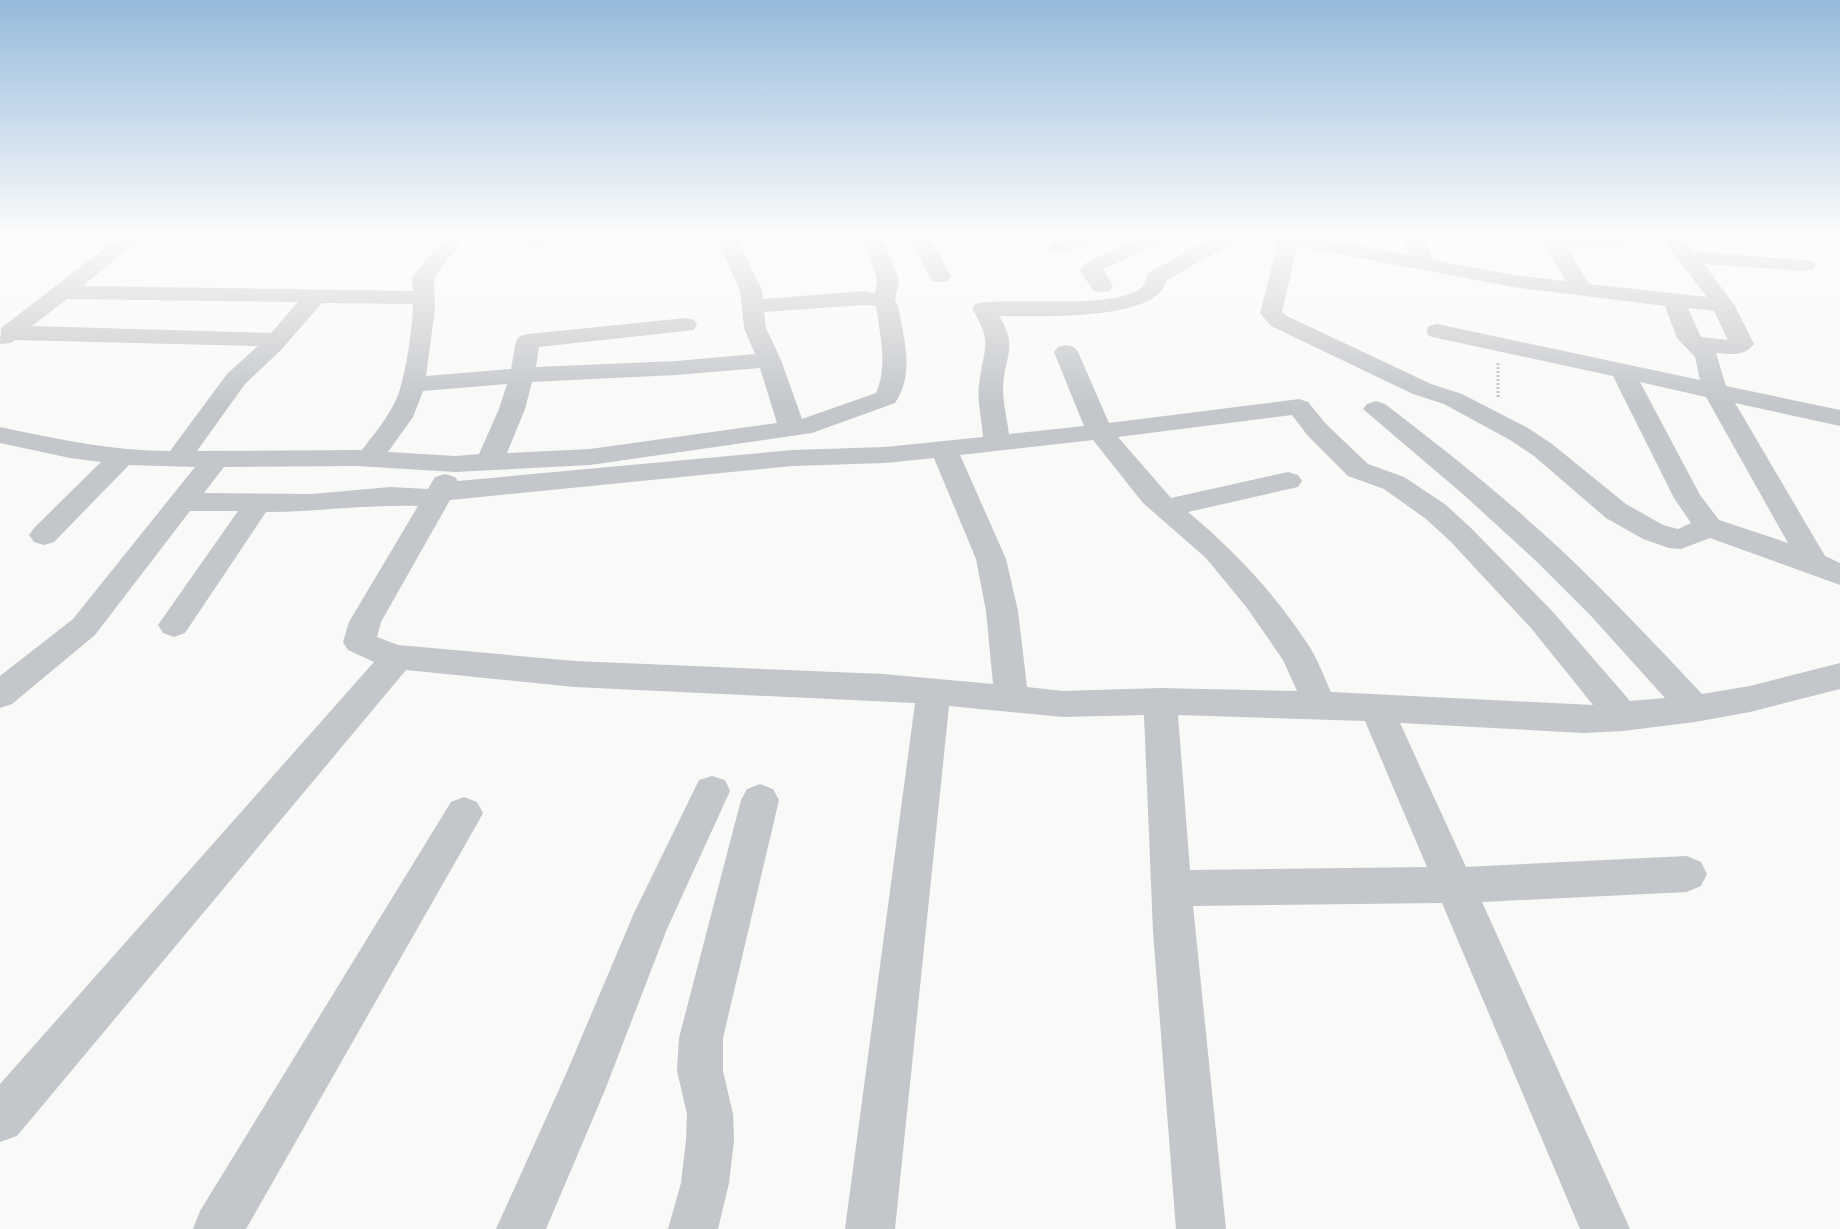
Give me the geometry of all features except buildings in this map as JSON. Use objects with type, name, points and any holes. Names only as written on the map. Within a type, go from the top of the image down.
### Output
[{"type":"street","points":[[4,337],[62,292]]},
{"type":"street","points":[[170,292],[424,298]]},
{"type":"street","points":[[370,458],[400,417],[410,397],[420,345],[424,292]]},
{"type":"street","points":[[751,292],[755,328],[769,360],[792,429]]},
{"type":"street","points":[[0,435],[70,450],[122,457],[177,460],[370,458],[456,464],[590,457],[792,429],[812,425],[886,398],[894,373],[894,353],[887,306],[884,301],[886,292]]},
{"type":"street","points":[[997,443],[991,387],[999,345],[994,326],[983,309],[1106,306],[1138,300],[1148,292]]},
{"type":"street","points":[[1273,292],[1271,314],[1279,321],[1422,388],[1453,399],[1518,434],[1543,450],[1616,511],[1653,532],[1669,538],[1681,539],[1709,527]]},
{"type":"street","points":[[1610,292],[1724,306]]},
{"type":"street","points":[[1694,343],[1735,348],[1742,344],[1724,306],[1714,292]]},
{"type":"street","points":[[177,460],[236,379],[277,340],[315,297]]},
{"type":"street","points":[[753,306],[857,299],[884,301]]},
{"type":"street","points":[[1674,300],[1686,333],[1706,355],[1714,390],[1814,562]]},
{"type":"street","points":[[489,463],[512,409],[522,375],[528,341],[686,324]]},
{"type":"street","points":[[1437,331],[1840,418]]},
{"type":"street","points":[[4,337],[151,334],[277,340]]},
{"type":"street","points":[[1066,352],[1100,432],[1141,484],[1165,508],[1216,551],[1258,600],[1296,655],[1320,705]]},
{"type":"street","points":[[412,385],[522,375],[676,368],[769,360]]},
{"type":"street","points":[[1622,371],[1688,498],[1709,527],[1814,562],[1840,575]]},
{"type":"street","points":[[182,502],[312,503],[390,496],[438,495],[760,461],[885,455],[944,449],[1299,407],[1317,430],[1358,470],[1394,483],[1436,512],[1461,535],[1542,620],[1623,717]]},
{"type":"street","points":[[1376,409],[1441,460],[1571,576],[1695,709]]},
{"type":"street","points":[[944,449],[991,559],[1001,603],[1011,700]]},
{"type":"street","points":[[44,536],[122,457]]},
{"type":"street","points":[[0,695],[84,627],[216,459]]},
{"type":"street","points":[[456,464],[365,622],[359,642],[376,651],[398,657],[575,674],[684,680],[784,682],[934,692],[1011,700],[1096,704],[1160,702],[1320,705],[1554,719],[1623,717],[1695,709],[1750,699],[1840,676]]},
{"type":"street","points":[[1165,508],[1288,481]]},
{"type":"street","points":[[174,625],[258,503]]},
{"type":"street","points":[[0,1119],[398,657]]},
{"type":"street","points":[[870,1229],[934,692]]},
{"type":"street","points":[[1160,702],[1171,888],[1202,1229]]},
{"type":"street","points":[[1376,707],[1605,1229]]},
{"type":"street","points":[[521,1229],[582,1090],[648,926],[712,791]]},
{"type":"street","points":[[693,1229],[705,1183],[710,1140],[710,1114],[700,1071],[701,1038],[760,800]]},
{"type":"street","points":[[218,1229],[464,813]]},
{"type":"street","points":[[1171,888],[1454,885],[1687,874]]},
{"type":"path","points":[[1488,397],[1499,399],[1498,344]]}]
